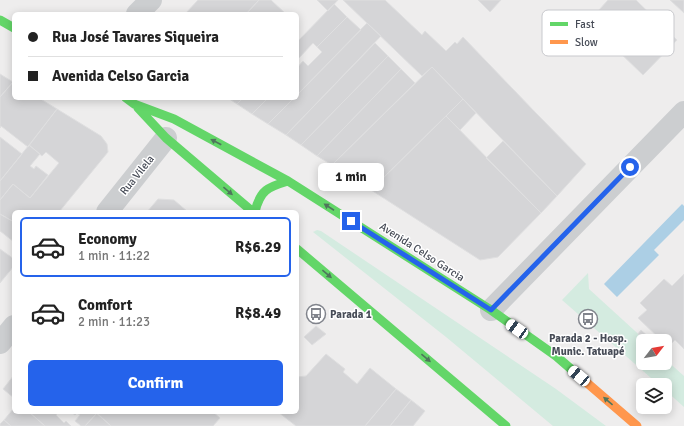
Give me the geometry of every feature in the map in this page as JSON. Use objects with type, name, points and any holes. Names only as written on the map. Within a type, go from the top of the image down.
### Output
[{"type":"main road","points":[[0,20],[12,27]]},
{"type":"main road","name":"Avenida Celso Garcia","points":[[129,100],[166,138],[252,210]]},
{"type":"main road","name":"Avenida Celso Garcia","points":[[134,104],[174,119],[288,181],[491,310],[556,356],[638,426]]},
{"type":"main road","points":[[254,210],[257,200],[263,191],[273,185],[288,181]]},
{"type":"main road","points":[[299,251],[506,426]]},
{"type":"street","points":[[139,12],[151,0]]},
{"type":"street","points":[[491,310],[684,112]]},
{"type":"street","name":"Rua Vilela","points":[[109,210],[166,138]]},
{"type":"street","points":[[0,344],[12,329]]},
{"type":"green space","points":[[317,230],[321,231],[556,389],[606,426],[553,426],[446,337],[313,232]]},
{"type":"green space","points":[[588,273],[589,289],[638,334],[636,334],[636,365],[562,300]]},
{"type":"green space","points":[[672,365],[684,376],[684,407],[672,396],[672,378],[651,378],[642,370],[672,370]]},
{"type":"water","points":[[682,204],[684,206],[684,220],[654,250],[659,255],[617,297],[604,284]]},
{"type":"building","points":[[198,0],[259,0],[248,12],[187,12]]},
{"type":"building","points":[[259,0],[271,0],[284,12],[248,12]]},
{"type":"building","points":[[317,0],[338,0],[328,11]]},
{"type":"building","points":[[343,0],[385,0],[422,35],[425,31],[446,51],[455,42],[457,44],[463,37],[586,164],[557,196],[432,67],[422,76]]},
{"type":"building","points":[[478,0],[501,0],[490,12]]},
{"type":"building","points":[[608,0],[636,0],[646,10],[599,10]]},
{"type":"building","points":[[670,0],[684,0],[684,13]]},
{"type":"building","points":[[334,4],[347,17],[317,47],[313,43],[299,58],[299,40]]},
{"type":"building","points":[[347,17],[361,30],[299,93],[299,66],[303,61],[308,66],[322,52],[317,47]]},
{"type":"building","points":[[367,23],[381,36],[286,135],[268,124],[292,100],[299,100],[299,93]]},
{"type":"building","points":[[375,43],[388,56],[301,145],[286,135]]},
{"type":"building","points":[[388,56],[401,69],[317,156],[301,145]]},
{"type":"building","points":[[623,56],[661,56],[643,75]]},
{"type":"building","points":[[432,67],[463,99],[371,190],[332,165]]},
{"type":"building","points":[[401,69],[415,83],[332,165],[317,156]]},
{"type":"building","points":[[0,74],[12,81],[12,83],[0,97]]},
{"type":"building","points":[[12,83],[12,100],[42,100],[57,109],[28,147],[1,126],[0,128],[0,97]]},
{"type":"building","points":[[463,99],[476,113],[460,130],[446,116]]},
{"type":"building","points":[[231,100],[241,100],[237,104]]},
{"type":"building","points":[[241,100],[266,100],[252,114],[237,104]]},
{"type":"building","points":[[266,100],[292,100],[268,124],[252,114]]},
{"type":"building","points":[[57,109],[101,136],[107,144],[108,152],[61,210],[12,210],[12,221],[0,214],[0,200],[13,184],[30,198],[59,163],[46,152],[42,156],[29,145]]},
{"type":"building","points":[[446,116],[541,213],[498,257],[480,260],[371,190]]},
{"type":"building","points":[[0,137],[22,154],[0,181]]},
{"type":"building","points":[[503,141],[557,196],[541,213],[486,158]]},
{"type":"building","points":[[29,145],[40,154],[30,166],[34,169],[36,166],[48,175],[30,198],[13,184],[0,200],[0,181]]},
{"type":"building","points":[[158,199],[174,200],[186,210],[149,210]]},
{"type":"building","points":[[0,214],[12,221],[12,240],[0,231]]},
{"type":"building","points":[[0,249],[12,258],[12,268],[0,283]]},
{"type":"building","points":[[684,274],[684,349],[675,340],[672,343],[672,334],[655,334],[638,318],[647,310],[640,303],[664,279],[672,286]]},
{"type":"building","points":[[316,326],[326,334],[312,345],[304,337]]},
{"type":"building","points":[[641,330],[645,334],[638,334]]},
{"type":"building","points":[[326,354],[345,369],[343,372],[357,384],[370,368],[396,389],[365,426],[296,426],[281,414],[299,414],[299,377],[306,376]]},
{"type":"building","points":[[12,378],[12,396],[3,389]]},
{"type":"building","points":[[396,389],[411,400],[390,426],[365,426]]},
{"type":"building","points":[[411,400],[425,411],[413,426],[390,426]]},
{"type":"building","points":[[12,410],[12,414],[31,414],[45,426],[11,426],[4,420]]},
{"type":"building","points":[[31,414],[57,414],[64,423],[66,421],[71,426],[45,426]]},
{"type":"building","points":[[78,414],[96,414],[85,426],[81,426],[75,421],[80,415]]},
{"type":"building","points":[[96,414],[98,414],[111,426],[85,426]]},
{"type":"building","points":[[97,414],[215,414],[220,418],[213,426],[111,426]]},
{"type":"building","points":[[4,420],[11,426],[0,426]]},
{"type":"traffic: fast","points":[[0,20],[12,27]]},
{"type":"traffic: fast","points":[[129,100],[134,104],[174,119],[288,181],[491,310],[556,356],[586,382]]},
{"type":"traffic: fast","points":[[138,108],[166,138],[251,210]]},
{"type":"traffic: fast","points":[[256,210],[259,199],[266,190],[275,185],[288,181]]},
{"type":"traffic: fast","points":[[299,251],[506,426]]},
{"type":"traffic: slow","points":[[586,382],[637,426]]},
{"type":"place","name":"Parada 1","points":[[316,314]]},
{"type":"place","name":"Parada 2 - Hosp. Munic. Tatuapé","points":[[588,319]]},
{"type":"route","points":[[351,221],[491,310],[630,167]]}]
